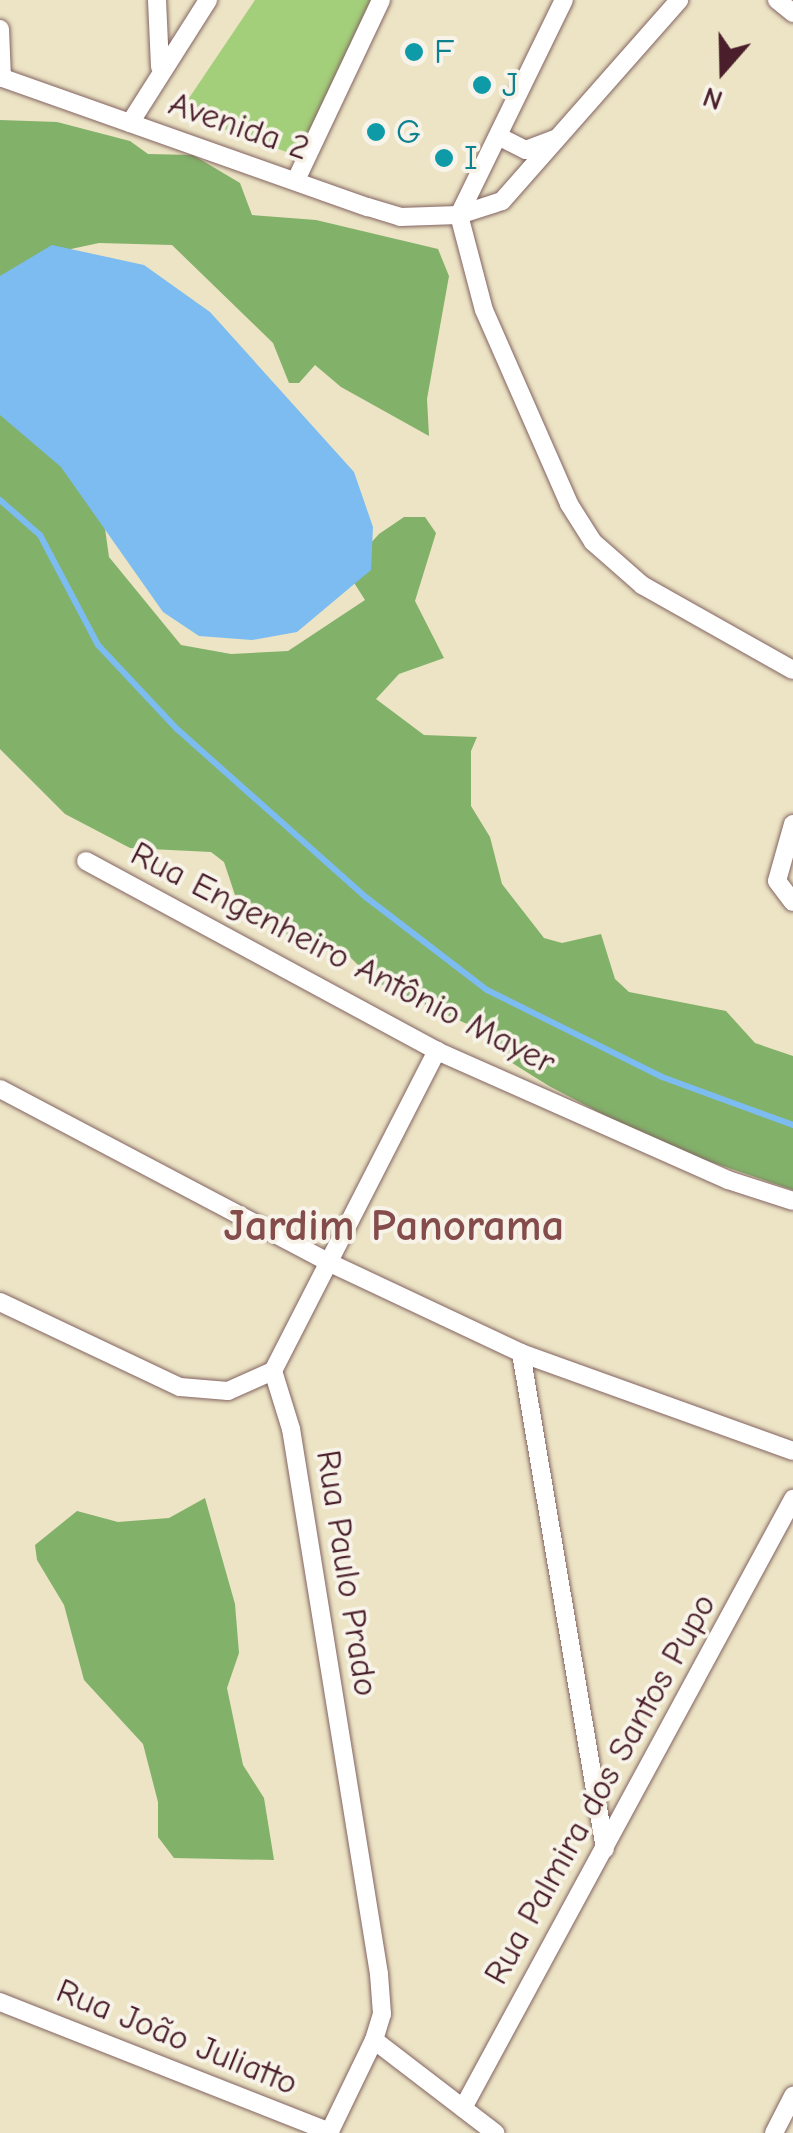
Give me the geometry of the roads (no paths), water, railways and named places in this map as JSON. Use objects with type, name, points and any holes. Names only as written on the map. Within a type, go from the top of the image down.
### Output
[{"type":"street","points":[[157,0],[160,67]]},
{"type":"street","points":[[130,122],[160,67],[208,0]]},
{"type":"street","points":[[296,180],[381,0]]},
{"type":"street","points":[[564,0],[459,215],[484,310],[568,504],[593,542],[642,585],[793,670]]},
{"type":"street","name":"Avenida 2","points":[[1,78],[400,216],[459,215],[502,201],[679,0]]},
{"type":"street","points":[[776,0],[793,13]]},
{"type":"street","points":[[0,29],[1,78]]},
{"type":"street","points":[[498,136],[526,150],[564,134]]},
{"type":"street","points":[[793,824],[777,881],[793,902]]},
{"type":"street","name":"Rua Engenheiro Antônio Mayer","points":[[86,861],[437,1051],[728,1180],[793,1202]]},
{"type":"street","points":[[0,1302],[180,1387],[228,1391],[273,1371],[437,1051]]},
{"type":"street","points":[[0,1089],[330,1263],[520,1353],[793,1451]]},
{"type":"street","points":[[520,1353],[605,1849]]},
{"type":"street","name":"Rua Paulo Prado","points":[[273,1371],[291,1429],[379,1974],[382,2014],[374,2040],[330,2133]]},
{"type":"street","name":"Rua Palmira dos Santos Pupo","points":[[463,2108],[793,1499]]},
{"type":"street","name":"Rua João Juliatto","points":[[0,2002],[330,2133]]},
{"type":"street","points":[[374,2040],[495,2133]]},
{"type":"street","points":[[774,2133],[793,2096]]},
{"type":"water","points":[[52,245],[144,265],[210,312],[354,472],[373,527],[371,570],[297,632],[252,640],[199,636],[163,612],[61,467],[0,415],[0,276]]},
{"type":"waterway","points":[[0,500],[40,535],[98,645],[177,729],[367,898],[487,990],[662,1077],[793,1125]]},
{"type":"place","name":"F","points":[[414,52]]},
{"type":"place","name":"J","points":[[482,85]]},
{"type":"place","name":"G","points":[[376,132]]},
{"type":"place","name":"I","points":[[444,158]]},
{"type":"district","name":"Jardim Panorama","points":[[394,1226]]}]
